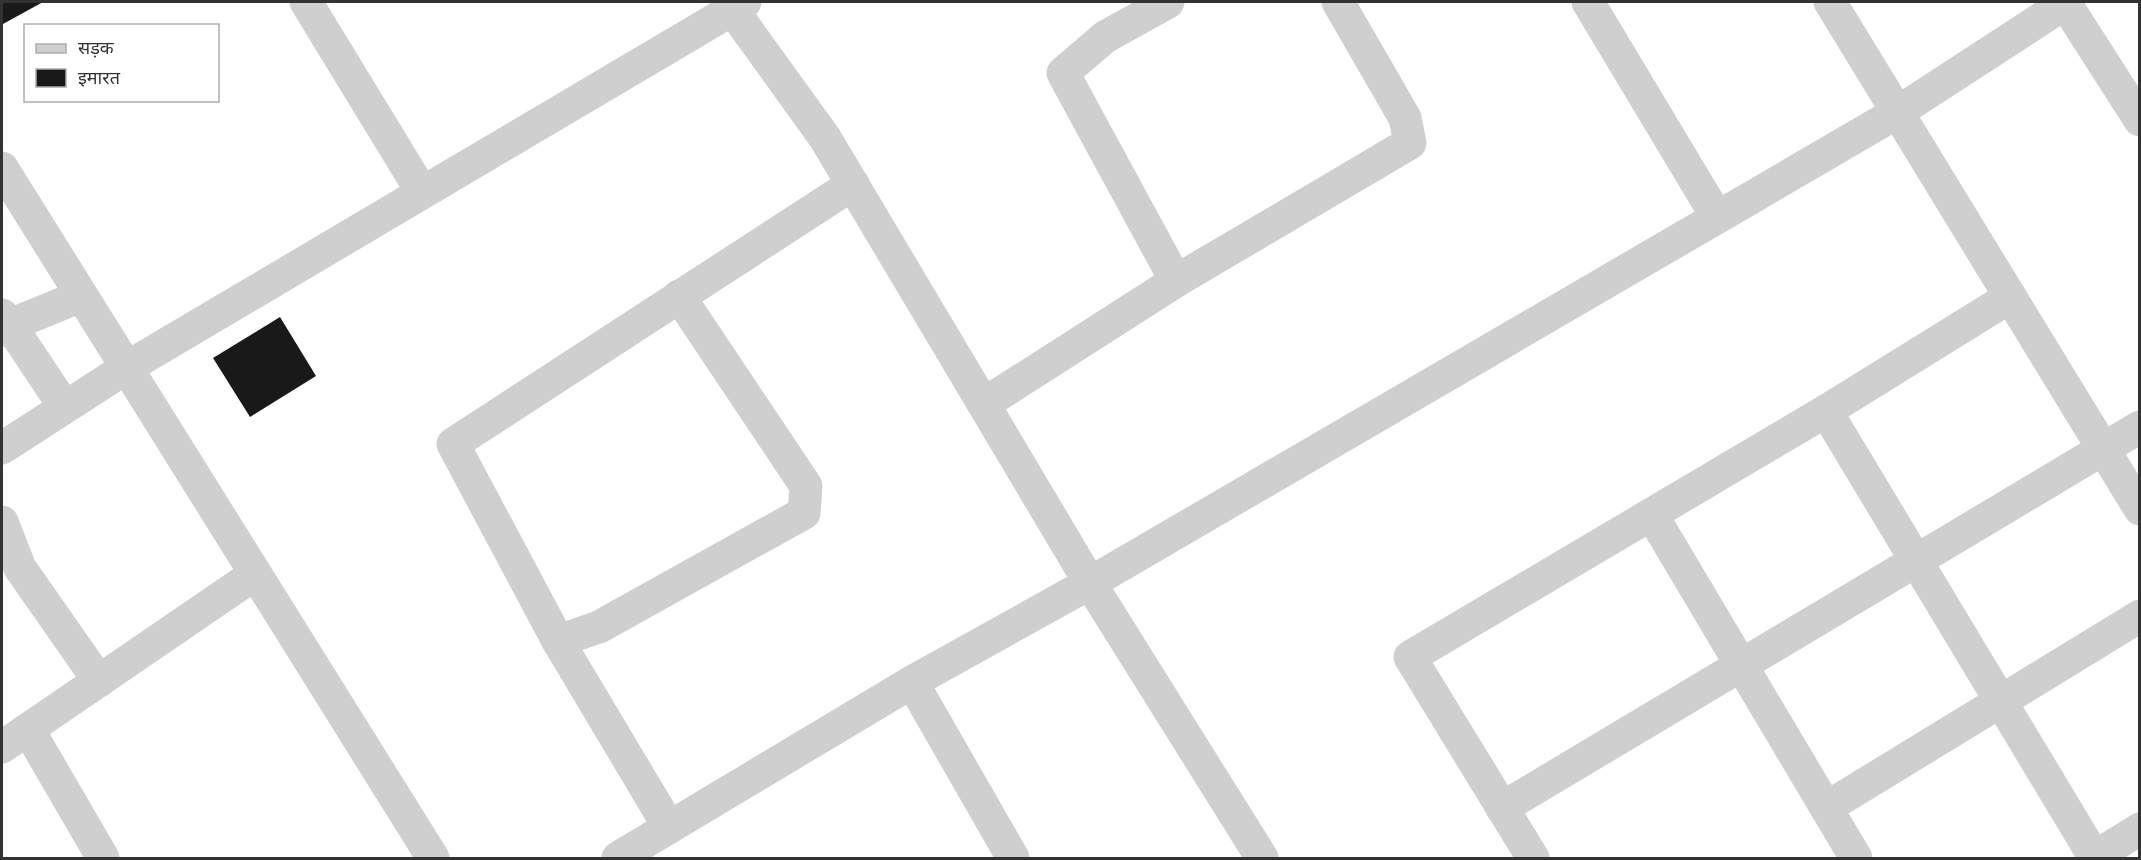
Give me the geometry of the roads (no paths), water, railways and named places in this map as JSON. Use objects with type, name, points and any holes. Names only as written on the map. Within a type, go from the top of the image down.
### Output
[{"type":"street","points":[[306,2],[422,192]]},
{"type":"street","points":[[1168,2],[1105,37],[1063,73],[1176,281]]},
{"type":"street","points":[[984,404],[1176,281],[1410,143],[1405,118],[1338,2]]},
{"type":"street","points":[[1588,2],[1717,217]]},
{"type":"street","points":[[1830,2],[2139,510]]},
{"type":"street","points":[[618,858],[912,682],[1090,583],[1898,112],[2066,2],[2139,120]]},
{"type":"street","points":[[2,448],[126,368],[739,5],[825,138],[1090,583],[1262,858]]},
{"type":"street","points":[[2,168],[433,858]]},
{"type":"street","points":[[669,827],[558,641],[453,444],[853,184]]},
{"type":"street","points":[[64,406],[4,323],[81,296]]},
{"type":"street","points":[[558,641],[599,627],[804,513],[806,486],[679,296]]},
{"type":"street","points":[[1533,858],[1410,657],[1826,411],[2010,297]]},
{"type":"street","points":[[1826,411],[2094,858],[2139,830]]},
{"type":"street","points":[[1502,808],[2139,428]]},
{"type":"street","points":[[1652,515],[1856,858]]},
{"type":"street","points":[[2,522],[20,568],[99,681]]},
{"type":"street","points":[[103,858],[15,738],[255,574]]},
{"type":"street","points":[[1826,808],[2139,616]]},
{"type":"street","points":[[912,682],[1013,858]]}]
